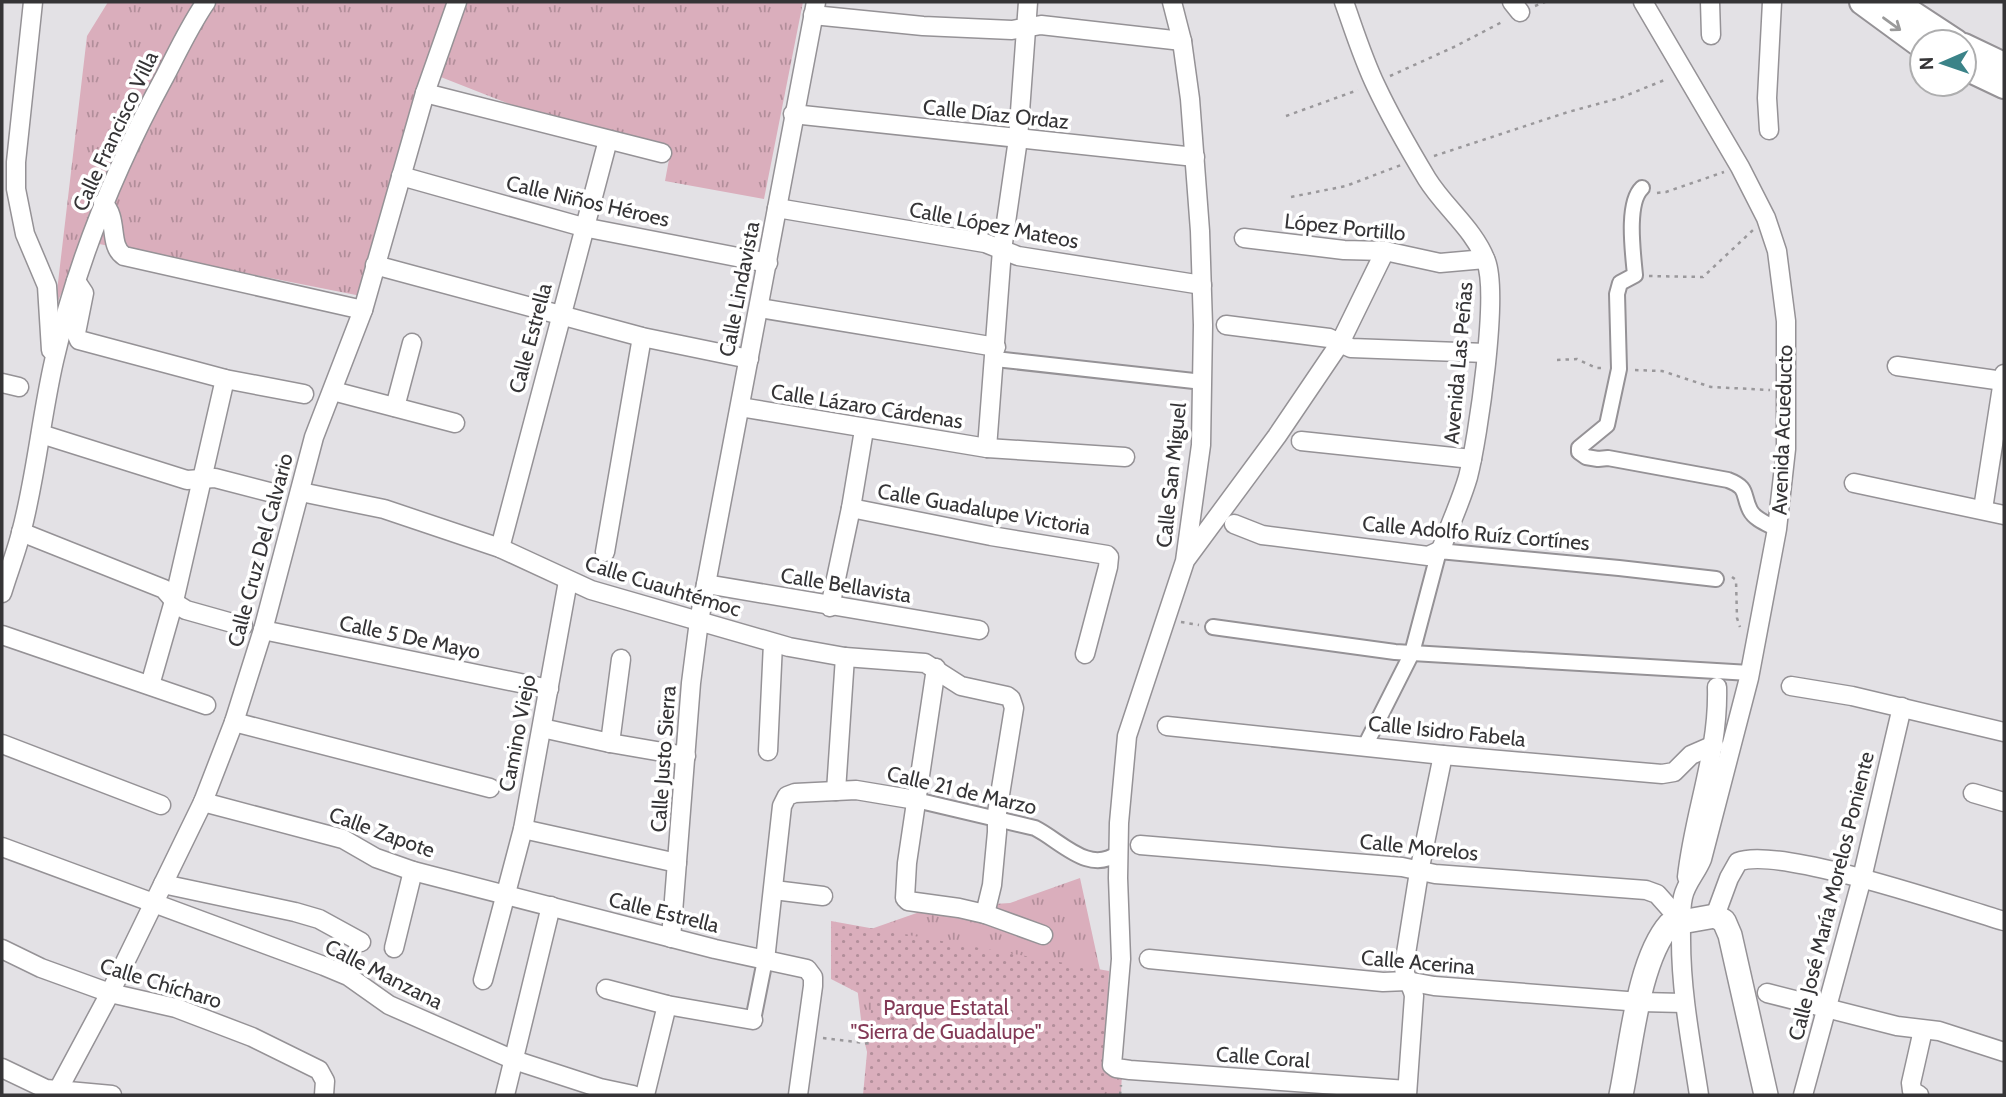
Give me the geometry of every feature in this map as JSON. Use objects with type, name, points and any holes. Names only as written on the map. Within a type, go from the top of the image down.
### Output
[{"type":"main road","points":[[1862,2],[1908,36]]},
{"type":"main road","points":[[1895,2],[1935,28]]},
{"type":"main road","points":[[1978,53],[2004,65]]},
{"type":"main road","points":[[1978,74],[2004,86]]},
{"type":"street","name":"Calle Francisco Villa","points":[[33,2],[16,162],[16,189],[25,234],[47,286],[53,364]]},
{"type":"street","name":"Calle Francisco Villa","points":[[2,593],[21,532],[53,364],[76,281],[103,203],[138,127],[206,2]]},
{"type":"street","name":"Calle Cruz Del Calvario","points":[[58,1090],[110,993],[203,802],[234,722],[263,630],[314,437],[362,310],[425,93],[457,2]]},
{"type":"street","name":"Calle Lázaro Cárdenas","points":[[987,448],[1002,250],[1018,139],[1028,2]]},
{"type":"street","name":"Calle San Miguel","points":[[1116,1068],[1112,1061],[1121,959],[1118,853],[1127,736],[1185,561],[1200,465],[1202,285],[1195,157],[1182,41],[1172,2]]},
{"type":"street","name":"Avenida Las Peñas","points":[[1344,2],[1374,84],[1415,159],[1439,197],[1469,231],[1485,259],[1490,292],[1486,353],[1467,479],[1439,551],[1412,653],[1365,746]]},
{"type":"street","name":"Avenida Acueducto","points":[[1643,2],[1740,167],[1766,218],[1777,251],[1786,321],[1785,460],[1777,528],[1759,631],[1702,859],[1685,888],[1682,903],[1684,1003],[1699,1095]]},
{"type":"street","points":[[1710,2],[1711,35]]},
{"type":"street","points":[[1769,130],[1767,98],[1772,2]]},
{"type":"street","points":[[815,8],[923,26],[1012,30],[1041,25],[1182,41]]},
{"type":"street","name":"Calle Lindavista","points":[[706,584],[815,8]]},
{"type":"street","points":[[425,93],[662,153]]},
{"type":"street","name":"Calle Díaz Ordaz","points":[[793,114],[1195,157]]},
{"type":"street","name":"Calle Estrella","points":[[499,548],[608,140]]},
{"type":"street","name":"Calle Niños Héroes","points":[[401,176],[583,227],[768,262]]},
{"type":"street","points":[[1642,188],[1637,194],[1632,224],[1635,275],[1620,283],[1617,294],[1619,369],[1607,425],[1579,448],[1579,452],[1586,457],[1728,480],[1738,484],[1745,492],[1750,511],[1760,521],[1777,528]]},
{"type":"street","points":[[103,203],[111,215],[117,250],[124,256],[362,310]]},
{"type":"street","name":"Calle López Mateos","points":[[777,208],[985,243],[1018,256],[1202,285]]},
{"type":"street","name":"López Portillo","points":[[1244,238],[1344,250],[1385,251],[1440,263],[1485,259]]},
{"type":"street","points":[[1185,561],[1277,436],[1339,343],[1385,251]]},
{"type":"street","points":[[375,265],[642,337],[749,359]]},
{"type":"street","points":[[76,281],[84,293],[77,339],[225,379],[304,394]]},
{"type":"street","points":[[759,308],[996,353],[1203,383]]},
{"type":"street","points":[[1226,326],[1329,338],[1351,348],[1486,353]]},
{"type":"street","points":[[605,552],[642,337]]},
{"type":"street","points":[[395,407],[412,343]]},
{"type":"street","points":[[1898,366],[2004,378],[1983,509]]},
{"type":"street","points":[[150,685],[174,601],[225,379]]},
{"type":"street","points":[[333,391],[455,423]]},
{"type":"street","name":"Calle Lázaro Cárdenas","points":[[740,407],[987,448],[1125,457]]},
{"type":"street","name":"Calle Guadalupe Victoria","points":[[830,607],[864,429]]},
{"type":"street","points":[[41,434],[187,480],[215,478],[273,493]]},
{"type":"street","points":[[1301,441],[1472,459]]},
{"type":"street","points":[[1854,483],[2004,514]]},
{"type":"street","name":"Calle Cuauhtémoc","points":[[301,492],[384,509],[499,548],[591,590],[773,642],[845,657],[914,660],[936,668],[961,686],[1007,696],[1013,703],[997,819]]},
{"type":"street","name":"Calle Guadalupe Victoria","points":[[851,508],[1109,557],[1085,654]]},
{"type":"street","name":"Calle Adolfo Ruíz Cortínes","points":[[1234,524],[1262,535],[1428,556],[1439,551],[1716,579]]},
{"type":"street","points":[[21,532],[164,589],[186,610],[243,626]]},
{"type":"street","name":"Camino Viejo","points":[[483,980],[523,829],[568,581]]},
{"type":"street","name":"Calle Bellavista","points":[[706,584],[979,630]]},
{"type":"street","name":"Calle Justo Sierra","points":[[671,938],[691,683],[706,584]]},
{"type":"street","points":[[1213,627],[1412,653],[1750,673]]},
{"type":"street","name":"Calle 5 De Mayo","points":[[263,630],[549,689]]},
{"type":"street","points":[[2,635],[206,705]]},
{"type":"street","points":[[768,751],[773,642]]},
{"type":"street","points":[[836,791],[845,657]]},
{"type":"street","points":[[610,743],[621,659]]},
{"type":"street","points":[[936,668],[907,863],[905,898],[908,901],[985,914],[1043,935]]},
{"type":"street","points":[[1791,686],[1852,695],[2004,732]]},
{"type":"street","points":[[1685,888],[1714,745],[1718,710],[1717,687]]},
{"type":"street","name":"Calle José María Morelos Poniente","points":[[1803,1095],[1861,878],[1902,707]]},
{"type":"street","points":[[234,722],[490,788]]},
{"type":"street","name":"Calle Isidro Fabela","points":[[1167,726],[1443,755],[1662,774],[1674,772],[1690,755],[1714,745]]},
{"type":"street","points":[[542,728],[686,756]]},
{"type":"street","points":[[2,744],[161,804]]},
{"type":"street","points":[[1407,1093],[1414,996],[1413,988],[1404,975],[1404,966],[1419,872],[1443,755]]},
{"type":"street","name":"Calle 21 de Marzo","points":[[774,890],[782,806],[787,796],[795,793],[856,790],[916,800],[1035,828],[1076,855],[1089,860],[1100,861],[1118,853]]},
{"type":"street","points":[[1973,793],[2004,802]]},
{"type":"street","name":"Calle Zapote","points":[[203,802],[343,839],[376,858],[413,871],[505,893]]},
{"type":"street","points":[[985,914],[992,885],[997,819]]},
{"type":"street","points":[[523,829],[677,863]]},
{"type":"street","name":"Calle Morelos","points":[[1140,845],[1402,867],[1419,872],[1646,890],[1664,900],[1681,921]]},
{"type":"street","name":"Calle Manzana","points":[[2,847],[348,976],[389,1005],[514,1060],[600,1088],[633,1095]]},
{"type":"street","points":[[1715,916],[1738,862],[1745,859],[1772,859],[1861,878],[2004,921]]},
{"type":"street","points":[[394,948],[413,871]]},
{"type":"street","points":[[163,884],[320,919],[361,942]]},
{"type":"street","points":[[606,989],[667,1005],[753,1020],[765,960],[774,890],[823,896]]},
{"type":"street","name":"Calle Estrella","points":[[505,893],[671,938],[803,967],[811,972],[813,986],[806,1036]]},
{"type":"street","points":[[505,1095],[551,906]]},
{"type":"street","points":[[1621,1095],[1655,945],[1670,924],[1715,916],[1724,921],[1730,935],[1766,1095]]},
{"type":"street","name":"Calle Chícharo","points":[[2,950],[41,968],[110,993],[176,1008],[252,1037],[319,1070],[325,1081],[324,1095]]},
{"type":"street","name":"Calle Acerina","points":[[1149,959],[1383,982],[1407,981],[1434,986],[1684,1003]]},
{"type":"street","points":[[1767,993],[1897,1026],[1939,1031],[2004,1052]]},
{"type":"street","points":[[645,1095],[667,1005]]},
{"type":"street","points":[[1919,1095],[1912,1091],[1910,1083],[1923,1030]]},
{"type":"street","points":[[798,1095],[806,1036]]},
{"type":"street","points":[[2,1068],[36,1091],[58,1090],[112,1095]]},
{"type":"street","name":"Calle Coral","points":[[1116,1068],[1407,1093]]},
{"type":"path","points":[[1286,116],[1374,84],[1454,47],[1516,7],[1545,2]]},
{"type":"path","points":[[1291,197],[1346,186],[1415,159],[1432,157],[1568,112],[1620,98],[1683,72]]},
{"type":"path","points":[[1642,188],[1655,193],[1666,192],[1740,167]]},
{"type":"path","points":[[1635,275],[1703,277],[1766,218]]},
{"type":"path","points":[[1557,360],[1577,359],[1595,368],[1662,371],[1711,387],[1787,391]]},
{"type":"path","points":[[1716,579],[1730,575],[1736,580],[1737,618],[1740,627],[1759,631]]},
{"type":"path","points":[[1166,616],[1182,622],[1213,627]]},
{"type":"path","points":[[806,1036],[873,1044]]},
{"type":"green space","points":[[108,2],[803,2],[764,199],[665,181],[670,154],[530,112],[428,72],[361,296],[84,241],[55,308],[87,36]]},
{"type":"green space","name":"Parque Estatal \"Sierra de Guadalupe\"","points":[[1080,878],[1122,1071],[1121,1095],[878,1095],[863,1036],[851,936],[931,908],[1010,903]]},
{"type":"green space","name":"Parque Estatal \"Sierra de Guadalupe\"","points":[[831,921],[1109,971],[1104,1095],[863,1095],[872,1000],[831,979]]}]
